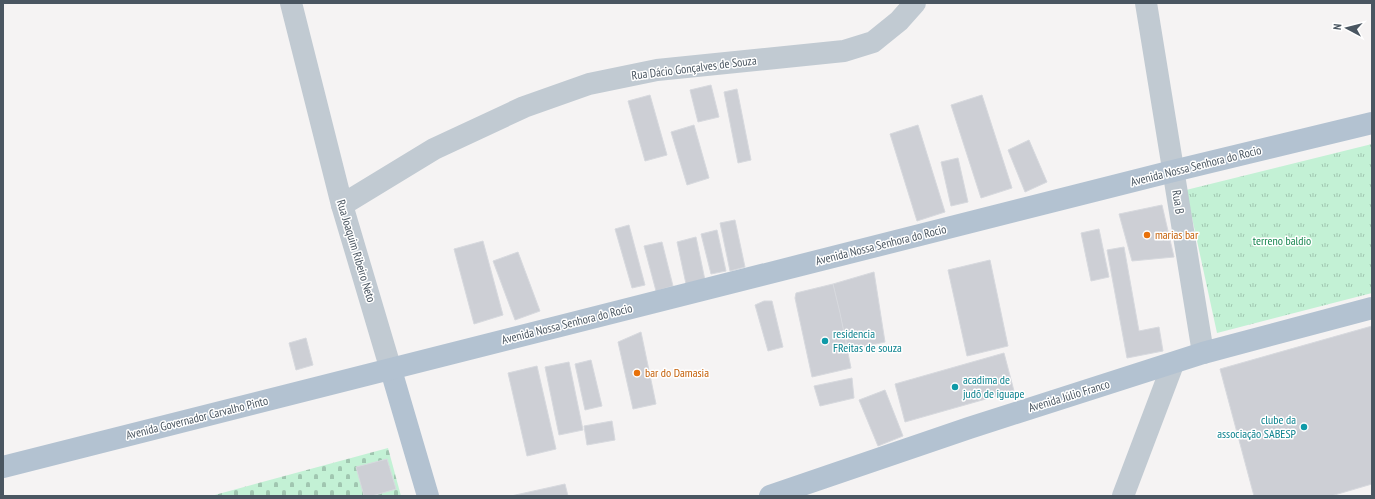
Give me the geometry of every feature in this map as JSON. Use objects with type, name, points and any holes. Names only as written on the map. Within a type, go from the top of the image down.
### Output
[{"type":"main road","name":"Avenida Nossa Senhora do Rocio","points":[[391,370],[1372,123]]},
{"type":"main road","name":"Avenida Júlio Franco","points":[[770,496],[969,428],[1173,364],[1203,353],[1372,308]]},
{"type":"main road","name":"Avenida Governador Carvalho Pinto","points":[[3,468],[391,370]]},
{"type":"main road","name":"Rua Joaquim Ribeiro Neto","points":[[391,370],[428,496]]},
{"type":"street","name":"Rua Joaquim Ribeiro Neto","points":[[291,3],[342,205],[391,370]]},
{"type":"street","name":"Rua Dácio Gonçalves de Souza","points":[[342,205],[434,149],[524,107],[582,86],[657,70],[844,51],[873,42],[900,21],[915,3]]},
{"type":"street","name":"Rua B","points":[[1146,3],[1203,353]]},
{"type":"street","points":[[1123,496],[1173,364]]},
{"type":"green space","name":"terreno baldio","points":[[1372,144],[1372,293],[1217,333],[1186,190]]},
{"type":"green space","points":[[388,448],[401,496],[211,496]]},
{"type":"building","points":[[711,85],[719,117],[698,122],[690,90]]},
{"type":"building","points":[[737,89],[751,160],[738,163],[724,92]]},
{"type":"building","points":[[650,95],[667,155],[645,161],[628,101]]},
{"type":"building","points":[[982,95],[1012,188],[981,198],[951,105]]},
{"type":"building","points":[[694,125],[709,178],[687,185],[671,132]]},
{"type":"building","points":[[918,125],[945,212],[917,221],[890,134]]},
{"type":"building","points":[[1029,140],[1047,182],[1025,192],[1008,150]]},
{"type":"building","points":[[958,158],[968,202],[951,206],[941,162]]},
{"type":"building","name":"marias bar","points":[[1162,205],[1174,257],[1132,261],[1119,214]]},
{"type":"building","points":[[735,220],[745,267],[730,271],[720,223]]},
{"type":"building","points":[[629,225],[645,285],[632,288],[615,229]]},
{"type":"building","points":[[1099,229],[1109,277],[1091,281],[1081,233]]},
{"type":"building","points":[[717,230],[726,271],[711,274],[701,234]]},
{"type":"building","points":[[696,237],[705,280],[686,284],[677,242]]},
{"type":"building","points":[[483,241],[503,315],[474,324],[454,249]]},
{"type":"building","points":[[662,242],[673,286],[656,291],[644,246]]},
{"type":"building","points":[[1124,247],[1139,331],[1159,327],[1163,351],[1127,358],[1107,250]]},
{"type":"building","points":[[518,252],[540,311],[515,320],[493,261]]},
{"type":"building","points":[[990,260],[1008,346],[967,356],[948,270]]},
{"type":"building","points":[[874,272],[885,342],[848,350],[833,284]]},
{"type":"building","name":"residencia FReitas de souza","points":[[833,284],[851,368],[812,377],[795,298],[796,293]]},
{"type":"building","points":[[764,301],[772,301],[783,347],[768,351],[755,305]]},
{"type":"building","name":"clube da associação SABESP","points":[[1372,326],[1372,484],[1331,496],[1254,496],[1220,369]]},
{"type":"building","name":"bar do Damasia","points":[[641,332],[656,404],[633,409],[618,342]]},
{"type":"building","points":[[306,338],[313,365],[296,370],[289,343]]},
{"type":"building","name":"acadima de judõ de iguape","points":[[1004,353],[1014,391],[905,422],[895,384]]},
{"type":"building","points":[[591,360],[602,406],[585,410],[575,364]]},
{"type":"building","points":[[569,362],[583,430],[559,435],[545,367]]},
{"type":"building","points":[[537,366],[556,449],[527,456],[508,373]]},
{"type":"building","points":[[852,378],[854,398],[820,406],[814,386]]},
{"type":"building","points":[[885,390],[903,436],[878,446],[859,400]]},
{"type":"building","points":[[612,421],[615,440],[587,445],[584,426]]},
{"type":"building","points":[[387,459],[396,489],[372,496],[364,496],[356,467]]},
{"type":"building","points":[[565,484],[568,496],[511,496]]},
{"type":"place","name":"marias bar","points":[[1147,235]]},
{"type":"place","name":"residencia FReitas de souza","points":[[825,341]]},
{"type":"place","name":"bar do Damasia","points":[[637,373]]},
{"type":"place","name":"acadima de judõ de iguape","points":[[955,387]]},
{"type":"place","name":"clube da associação SABESP","points":[[1304,427]]}]
